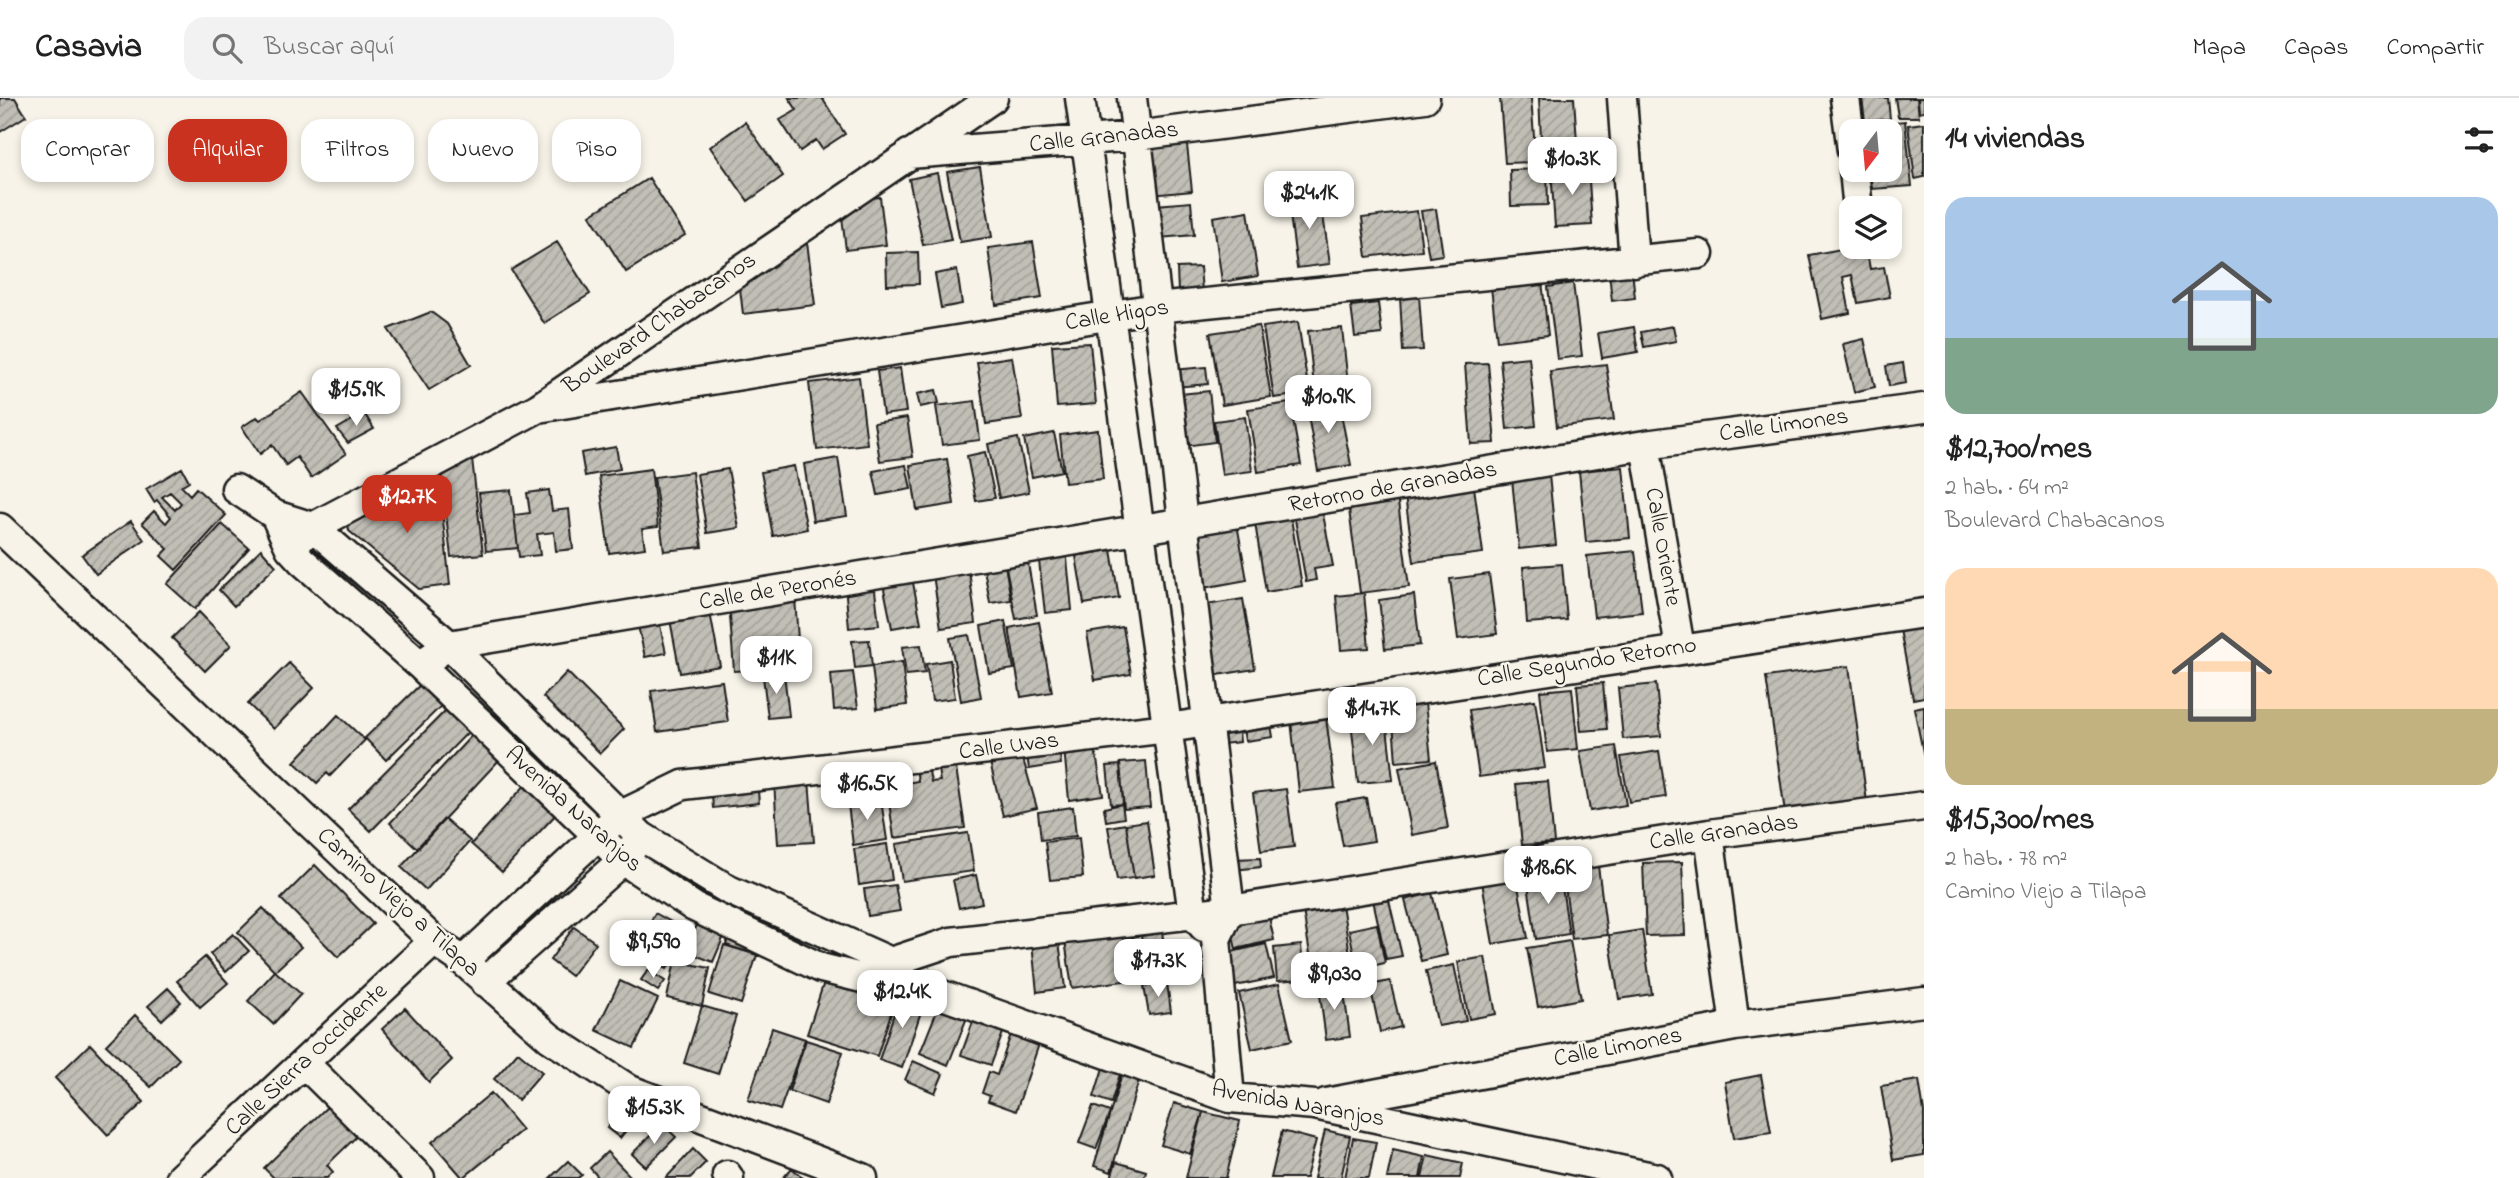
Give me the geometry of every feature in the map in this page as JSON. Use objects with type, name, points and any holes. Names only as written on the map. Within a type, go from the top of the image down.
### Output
[{"type":"street","name":"Boulevard Chabacanos","points":[[290,548],[313,527],[538,408],[993,98]]},
{"type":"street","points":[[1080,98],[1193,915],[1216,939]]},
{"type":"street","points":[[1132,98],[1230,910],[1216,939],[1230,1098]]},
{"type":"street","name":"Calle Granadas","points":[[907,155],[1087,142],[1425,98]]},
{"type":"street","points":[[1622,98],[1634,262]]},
{"type":"street","points":[[1846,98],[1848,119]]},
{"type":"street","name":"Calle Higos","points":[[538,408],[1156,308],[1699,254]]},
{"type":"street","name":"Calle Limones","points":[[1645,445],[1924,408]]},
{"type":"street","name":"Retorno de Granadas","points":[[1141,531],[1645,445]]},
{"type":"street","name":"Calle Oriente","points":[[1645,445],[1680,648]]},
{"type":"street","points":[[236,489],[275,514],[313,527]]},
{"type":"street","points":[[275,514],[290,548]]},
{"type":"street","name":"Avenida Naranjos","points":[[313,527],[449,645],[641,836],[729,890],[893,976],[1230,1098],[1315,1105],[1657,1178]]},
{"type":"street","name":"Camino Viejo a Tilapa","points":[[0,528],[434,941],[463,961],[550,1038],[630,1090],[863,1178]]},
{"type":"street","name":"Calle de Peronés","points":[[420,665],[449,645],[1141,531]]},
{"type":"street","name":"Avenida Naranjos","points":[[290,548],[420,665],[623,860],[706,913],[821,968],[893,976]]},
{"type":"street","name":"Calle Segundo Retorno","points":[[1168,728],[1924,612]]},
{"type":"street","name":"Calle Uvas","points":[[463,961],[619,816],[683,785],[1168,728]]},
{"type":"street","points":[[485,982],[623,860],[683,785]]},
{"type":"street","name":"Calle Granadas","points":[[893,976],[951,942],[1230,910],[1709,834],[1924,806]]},
{"type":"street","points":[[1709,834],[1735,1026]]},
{"type":"street","name":"Calle Sierra Occidente","points":[[180,1178],[434,941]]},
{"type":"street","name":"Calle Limones","points":[[1315,1105],[1735,1026],[1924,1002]]},
{"type":"street","points":[[304,1063],[419,1178]]},
{"type":"building","points":[[0,98],[15,98],[26,116],[0,132]]},
{"type":"building","points":[[789,98],[822,98],[845,134],[822,149],[816,140],[800,151],[780,120],[797,110]]},
{"type":"building","points":[[1500,98],[1531,98],[1536,162],[1505,163]]},
{"type":"building","points":[[1539,98],[1574,98],[1578,157],[1542,159]]},
{"type":"building","points":[[1862,98],[1888,98],[1890,119],[1865,119]]},
{"type":"building","points":[[1895,98],[1917,98],[1919,117],[1898,117]]},
{"type":"building","points":[[1918,98],[1924,98],[1924,111],[1919,112]]},
{"type":"building","points":[[1902,121],[1905,121],[1912,186],[1872,189],[1871,182],[1902,182]]},
{"type":"building","points":[[745,122],[783,176],[748,201],[710,147]]},
{"type":"building","points":[[1924,123],[1924,177],[1915,179],[1908,125]]},
{"type":"building","points":[[1187,145],[1192,191],[1151,195],[1146,149]]},
{"type":"building","points":[[1588,166],[1592,225],[1555,227],[1551,169]]},
{"type":"building","points":[[980,167],[992,237],[960,242],[947,172]]},
{"type":"building","points":[[1547,169],[1548,205],[1511,206],[1510,170]]},
{"type":"building","points":[[937,173],[951,240],[923,245],[909,179]]},
{"type":"building","points":[[649,178],[685,235],[626,272],[590,215]]},
{"type":"building","points":[[1320,194],[1330,264],[1297,268],[1288,199]]},
{"type":"building","points":[[880,197],[886,245],[846,250],[840,201]]},
{"type":"building","points":[[1191,202],[1194,235],[1159,238],[1156,205]]},
{"type":"building","points":[[1436,209],[1443,255],[1429,257],[1421,211]]},
{"type":"building","points":[[1248,211],[1258,276],[1222,282],[1213,217]]},
{"type":"building","points":[[1417,211],[1422,250],[1367,257],[1362,218]]},
{"type":"building","points":[[557,242],[590,294],[544,323],[511,270]]},
{"type":"building","points":[[807,242],[815,305],[743,314],[739,280]]},
{"type":"building","points":[[1033,242],[1042,298],[996,305],[988,248]]},
{"type":"building","points":[[1839,249],[1839,259],[1868,259],[1870,269],[1884,267],[1890,297],[1858,303],[1852,275],[1843,277],[1850,313],[1822,319],[1809,255]]},
{"type":"building","points":[[918,252],[919,284],[887,285],[886,253]]},
{"type":"building","points":[[1200,267],[1202,291],[1178,292],[1177,268]]},
{"type":"building","points":[[957,270],[962,304],[941,308],[935,274]]},
{"type":"building","points":[[1632,270],[1635,298],[1612,301],[1609,272]]},
{"type":"building","points":[[1542,281],[1548,335],[1497,341],[1491,287]]},
{"type":"building","points":[[1573,283],[1582,356],[1557,359],[1548,287]]},
{"type":"building","points":[[1419,296],[1423,350],[1403,351],[1400,297]]},
{"type":"building","points":[[1378,303],[1382,334],[1355,337],[1351,306]]},
{"type":"building","points":[[431,312],[447,324],[471,365],[429,390],[388,329]]},
{"type":"building","points":[[1298,322],[1309,393],[1274,398],[1263,327]]},
{"type":"building","points":[[1259,326],[1271,397],[1222,405],[1210,333]]},
{"type":"building","points":[[1673,326],[1676,341],[1644,347],[1641,332]]},
{"type":"building","points":[[1634,327],[1638,352],[1602,358],[1598,333]]},
{"type":"building","points":[[1342,328],[1348,384],[1314,386],[1308,331]]},
{"type":"building","points":[[1864,339],[1875,387],[1854,392],[1843,344]]},
{"type":"building","points":[[1090,343],[1096,404],[1057,407],[1052,345]]},
{"type":"building","points":[[1012,357],[1022,419],[986,424],[977,362]]},
{"type":"building","points":[[1529,357],[1536,426],[1507,429],[1500,360]]},
{"type":"building","points":[[1488,363],[1495,443],[1471,444],[1465,364]]},
{"type":"building","points":[[1903,363],[1906,383],[1889,386],[1886,366]]},
{"type":"building","points":[[1606,364],[1614,420],[1557,427],[1550,371]]},
{"type":"building","points":[[1206,367],[1208,384],[1175,387],[1173,370]]},
{"type":"building","points":[[900,368],[906,412],[883,415],[877,371]]},
{"type":"building","points":[[859,377],[867,444],[817,450],[809,383]]},
{"type":"building","points":[[936,390],[939,403],[920,407],[917,394]]},
{"type":"building","points":[[1209,391],[1215,442],[1177,447],[1171,395]]},
{"type":"building","points":[[302,392],[346,454],[311,478],[297,457],[286,465],[272,445],[260,454],[242,427],[257,417],[260,420]]},
{"type":"building","points":[[1338,398],[1351,465],[1318,471],[1306,404]]},
{"type":"building","points":[[975,401],[980,440],[942,445],[936,406]]},
{"type":"building","points":[[1290,403],[1301,465],[1258,472],[1248,409]]},
{"type":"building","points":[[364,413],[374,429],[348,443],[337,429]]},
{"type":"building","points":[[1245,417],[1252,471],[1222,475],[1214,421]]},
{"type":"building","points":[[907,418],[913,457],[880,461],[874,423]]},
{"type":"building","points":[[1098,430],[1103,479],[1065,483],[1060,435]]},
{"type":"building","points":[[1054,433],[1062,471],[1032,477],[1024,439]]},
{"type":"building","points":[[1018,438],[1029,492],[999,498],[988,444]]},
{"type":"building","points":[[616,447],[620,469],[585,476],[581,453]]},
{"type":"building","points":[[985,452],[995,498],[976,501],[967,456]]},
{"type":"building","points":[[838,458],[847,516],[813,521],[804,464]]},
{"type":"building","points":[[472,459],[483,554],[451,557],[440,462]]},
{"type":"building","points":[[947,459],[954,504],[917,510],[910,465]]},
{"type":"building","points":[[906,465],[911,489],[878,495],[873,471]]},
{"type":"building","points":[[794,466],[807,529],[773,536],[761,472]]},
{"type":"building","points":[[1623,467],[1630,538],[1586,542],[1579,471]]},
{"type":"building","points":[[182,468],[189,481],[181,486],[190,495],[196,488],[226,515],[176,570],[161,556],[168,549],[142,523],[154,511],[166,523],[171,517],[157,500],[154,502],[146,489]],"holes":[[[170,492],[181,503],[175,510],[162,497]]]},
{"type":"building","points":[[651,469],[658,527],[642,529],[645,548],[609,553],[599,476]]},
{"type":"building","points":[[728,469],[739,528],[707,533],[697,474]]},
{"type":"building","points":[[692,472],[702,547],[664,551],[654,477]]},
{"type":"building","points":[[1549,475],[1556,545],[1519,549],[1512,479]]},
{"type":"building","points":[[439,484],[450,585],[419,589],[349,531],[347,516],[408,488]]},
{"type":"building","points":[[1474,487],[1483,553],[1414,562],[1405,496]]},
{"type":"building","points":[[511,490],[518,548],[486,551],[479,493]]},
{"type":"building","points":[[549,490],[552,511],[569,509],[573,549],[556,551],[554,532],[537,534],[540,555],[519,557],[514,515],[530,513],[527,493]]},
{"type":"building","points":[[1397,495],[1409,587],[1360,593],[1348,502]]},
{"type":"building","points":[[1321,504],[1333,566],[1314,569],[1316,580],[1306,582],[1293,508]]},
{"type":"building","points":[[1290,512],[1302,586],[1266,592],[1254,517]]},
{"type":"building","points":[[131,521],[144,540],[96,574],[82,555]]},
{"type":"building","points":[[222,524],[249,548],[195,609],[167,584]]},
{"type":"building","points":[[1237,524],[1247,580],[1203,588],[1194,531]]},
{"type":"building","points":[[1066,548],[1072,610],[1045,613],[1038,552]]},
{"type":"building","points":[[261,549],[276,566],[234,606],[219,590]]},
{"type":"building","points":[[1111,550],[1119,598],[1084,604],[1076,556]]},
{"type":"building","points":[[1635,551],[1642,612],[1594,617],[1587,556]]},
{"type":"building","points":[[1026,552],[1037,615],[1016,619],[1004,557]]},
{"type":"building","points":[[1004,559],[1011,600],[990,603],[983,563]]},
{"type":"building","points":[[968,563],[976,623],[941,628],[932,568]]},
{"type":"building","points":[[1562,564],[1567,620],[1527,623],[1523,567]]},
{"type":"building","points":[[911,573],[921,623],[892,628],[882,579]]},
{"type":"building","points":[[1489,574],[1497,634],[1458,639],[1450,579]]},
{"type":"building","points":[[874,582],[879,625],[849,628],[845,585]]},
{"type":"building","points":[[1364,593],[1369,648],[1341,650],[1336,596]]},
{"type":"building","points":[[1414,595],[1420,645],[1385,649],[1379,600]]},
{"type":"building","points":[[795,598],[800,667],[734,671],[729,602]]},
{"type":"building","points":[[1243,599],[1255,669],[1217,675],[1206,605]]},
{"type":"building","points":[[709,607],[720,666],[680,673],[669,614]]},
{"type":"building","points":[[199,612],[231,645],[205,671],[172,638]]},
{"type":"building","points":[[1924,619],[1924,697],[1913,699],[1899,624]]},
{"type":"building","points":[[659,621],[666,653],[645,657],[638,626]]},
{"type":"building","points":[[1005,621],[1014,669],[989,673],[981,626]]},
{"type":"building","points":[[1039,622],[1052,692],[1021,697],[1009,628]]},
{"type":"building","points":[[1123,627],[1131,674],[1095,680],[1087,633]]},
{"type":"building","points":[[969,635],[981,697],[961,701],[950,638]]},
{"type":"building","points":[[869,640],[872,666],[855,668],[852,641]]},
{"type":"building","points":[[921,645],[925,673],[906,675],[902,647]]},
{"type":"building","points":[[950,660],[955,698],[932,701],[926,664]]},
{"type":"building","points":[[902,662],[907,705],[877,709],[872,666]]},
{"type":"building","points":[[289,663],[314,688],[274,729],[248,704]]},
{"type":"building","points":[[1849,666],[1867,802],[1785,813],[1766,677]]},
{"type":"building","points":[[567,672],[624,729],[600,753],[543,697]]},
{"type":"building","points":[[853,672],[858,708],[834,710],[831,674]]},
{"type":"building","points":[[784,673],[789,716],[768,718],[763,676]]},
{"type":"building","points":[[425,680],[445,702],[386,760],[365,738]]},
{"type":"building","points":[[722,681],[728,722],[657,732],[651,691]]},
{"type":"building","points":[[1603,683],[1607,729],[1581,731],[1577,685]]},
{"type":"building","points":[[1656,684],[1661,736],[1623,739],[1618,688]]},
{"type":"building","points":[[1572,688],[1578,749],[1547,752],[1540,691]]},
{"type":"building","points":[[1535,700],[1545,768],[1479,777],[1469,710]]},
{"type":"building","points":[[1425,703],[1431,759],[1396,762],[1392,708]]},
{"type":"building","points":[[450,706],[472,728],[371,831],[348,809]]},
{"type":"building","points":[[1924,706],[1924,757],[1914,708]]},
{"type":"building","points":[[1385,710],[1393,780],[1358,783],[1350,713]]},
{"type":"building","points":[[338,715],[365,740],[330,776],[327,773],[317,783],[294,762]]},
{"type":"building","points":[[1326,717],[1335,788],[1299,792],[1291,721]]},
{"type":"building","points":[[1271,725],[1273,737],[1245,741],[1243,728]]},
{"type":"building","points":[[1239,730],[1240,742],[1213,745],[1211,733]]},
{"type":"building","points":[[474,733],[501,758],[417,848],[390,823]]},
{"type":"building","points":[[1094,742],[1103,795],[1069,800],[1064,748]]},
{"type":"building","points":[[1059,744],[1061,764],[1029,769],[1026,748]]},
{"type":"building","points":[[1616,746],[1626,805],[1590,811],[1580,751]]},
{"type":"building","points":[[1659,751],[1666,797],[1629,802],[1621,757]]},
{"type":"building","points":[[1021,752],[1037,808],[1003,816],[988,754]]},
{"type":"building","points":[[955,761],[965,828],[894,838],[885,773],[904,770],[906,783],[918,781],[916,768],[928,766],[931,782],[940,781],[937,764]]},
{"type":"building","points":[[1146,761],[1150,807],[1124,809],[1120,763]]},
{"type":"building","points":[[1436,761],[1448,828],[1412,835],[1399,768]]},
{"type":"building","points":[[1120,765],[1123,804],[1111,805],[1107,766]]},
{"type":"building","points":[[877,768],[881,796],[849,800],[845,772]]},
{"type":"building","points":[[757,779],[759,803],[713,808],[711,784]]},
{"type":"building","points":[[530,780],[561,809],[502,872],[471,844]]},
{"type":"building","points":[[809,780],[814,842],[778,844],[774,782]]},
{"type":"building","points":[[1548,781],[1554,843],[1522,845],[1516,784]]},
{"type":"building","points":[[1286,789],[1294,847],[1261,851],[1253,793]]},
{"type":"building","points":[[1366,798],[1374,841],[1343,846],[1335,803]]},
{"type":"building","points":[[881,800],[887,840],[853,845],[848,804]]},
{"type":"building","points":[[1122,804],[1124,818],[1106,821],[1104,808]]},
{"type":"building","points":[[1073,807],[1076,836],[1041,840],[1038,812]]},
{"type":"building","points":[[445,819],[470,841],[426,890],[401,867]]},
{"type":"building","points":[[1147,821],[1155,875],[1134,878],[1126,824]]},
{"type":"building","points":[[1126,824],[1134,878],[1117,880],[1108,827]]},
{"type":"building","points":[[968,833],[974,871],[902,881],[896,844]]},
{"type":"building","points":[[1079,838],[1083,877],[1050,880],[1045,842]]},
{"type":"building","points":[[887,844],[892,880],[859,885],[854,849]]},
{"type":"building","points":[[1260,858],[1261,867],[1234,870],[1233,859]]},
{"type":"building","points":[[1682,862],[1685,935],[1646,936],[1643,863]]},
{"type":"building","points":[[315,865],[373,924],[338,957],[281,899]]},
{"type":"building","points":[[1598,866],[1607,935],[1572,939],[1563,871]]},
{"type":"building","points":[[1560,873],[1569,934],[1536,939],[1527,878]]},
{"type":"building","points":[[976,875],[982,903],[959,908],[953,880]]},
{"type":"building","points":[[1516,876],[1528,938],[1493,944],[1482,882]]},
{"type":"building","points":[[895,885],[900,911],[868,916],[864,889]]},
{"type":"building","points":[[1432,893],[1447,955],[1421,961],[1405,900]]},
{"type":"building","points":[[1388,896],[1402,956],[1386,959],[1373,900]]},
{"type":"building","points":[[1341,898],[1352,967],[1313,973],[1302,904]]},
{"type":"building","points":[[263,908],[301,947],[275,971],[238,932]]},
{"type":"building","points":[[1267,908],[1274,940],[1236,949],[1228,917]]},
{"type":"building","points":[[655,913],[687,931],[667,969],[634,952]]},
{"type":"building","points":[[1131,924],[1139,979],[1072,988],[1064,934]]},
{"type":"building","points":[[1377,924],[1385,963],[1357,969],[1349,930]]},
{"type":"building","points":[[697,925],[724,936],[713,962],[685,951]]},
{"type":"building","points":[[574,927],[596,943],[571,976],[550,960]]},
{"type":"building","points":[[732,928],[764,944],[761,956],[726,945]]},
{"type":"building","points":[[1642,930],[1652,994],[1619,999],[1609,935]]},
{"type":"building","points":[[1162,932],[1169,976],[1148,980],[1141,936]]},
{"type":"building","points":[[233,934],[249,951],[226,972],[210,954]]},
{"type":"building","points":[[1059,941],[1065,988],[1037,992],[1032,944]]},
{"type":"building","points":[[1570,941],[1581,999],[1538,1007],[1527,948]]},
{"type":"building","points":[[1266,944],[1274,978],[1235,986],[1227,953]]},
{"type":"building","points":[[724,945],[757,955],[741,1004],[709,994]]},
{"type":"building","points":[[1301,945],[1304,979],[1277,981],[1274,948]]},
{"type":"building","points":[[205,957],[228,983],[200,1007],[177,981]]},
{"type":"building","points":[[1485,957],[1496,1014],[1469,1019],[1458,962]]},
{"type":"building","points":[[675,961],[710,968],[702,1006],[667,998]]},
{"type":"building","points":[[1454,965],[1466,1021],[1438,1026],[1426,971]]},
{"type":"building","points":[[648,970],[665,981],[658,991],[641,980]]},
{"type":"building","points":[[275,971],[301,994],[273,1024],[248,1001]]},
{"type":"building","points":[[826,976],[896,998],[877,1056],[807,1034]]},
{"type":"building","points":[[620,981],[658,999],[634,1048],[596,1030]]},
{"type":"building","points":[[1390,981],[1401,1027],[1380,1032],[1370,985]]},
{"type":"building","points":[[1167,983],[1171,1012],[1149,1015],[1144,986]]},
{"type":"building","points":[[1279,984],[1292,1040],[1252,1049],[1239,993]]},
{"type":"building","points":[[1343,984],[1350,1037],[1326,1040],[1319,987]]},
{"type":"building","points":[[168,988],[181,1002],[162,1020],[148,1006]]},
{"type":"building","points":[[901,992],[925,1000],[902,1068],[879,1060]]},
{"type":"building","points":[[940,1003],[968,1015],[948,1065],[920,1053]]},
{"type":"building","points":[[702,1006],[736,1016],[718,1074],[684,1063]]},
{"type":"building","points":[[405,1008],[452,1060],[429,1082],[382,1029]]},
{"type":"building","points":[[135,1015],[179,1059],[151,1087],[106,1045]]},
{"type":"building","points":[[974,1019],[1004,1030],[991,1065],[961,1055]]},
{"type":"building","points":[[772,1028],[805,1039],[780,1110],[748,1100]]},
{"type":"building","points":[[1011,1034],[1039,1044],[1016,1111],[988,1101],[990,1096],[982,1093],[989,1072],[997,1075]]},
{"type":"building","points":[[806,1040],[843,1052],[826,1104],[789,1091]]},
{"type":"building","points":[[90,1044],[144,1102],[108,1135],[55,1078]]},
{"type":"building","points":[[518,1052],[542,1072],[518,1100],[494,1079]]},
{"type":"building","points":[[913,1061],[943,1074],[935,1093],[905,1080]]},
{"type":"building","points":[[1103,1068],[1120,1074],[1111,1103],[1094,1097]]},
{"type":"building","points":[[1122,1074],[1139,1080],[1111,1172],[1094,1166]]},
{"type":"building","points":[[1761,1075],[1771,1132],[1734,1138],[1725,1082]]},
{"type":"building","points":[[1919,1080],[1924,1112],[1924,1155],[1893,1160],[1881,1086]]},
{"type":"building","points":[[491,1093],[522,1130],[463,1178],[432,1142]]},
{"type":"building","points":[[1174,1103],[1203,1112],[1190,1154],[1161,1145]]},
{"type":"building","points":[[627,1104],[639,1114],[620,1138],[607,1128]]},
{"type":"building","points":[[328,1106],[357,1136],[327,1165],[333,1172],[327,1178],[274,1178],[264,1168]]},
{"type":"building","points":[[1093,1106],[1110,1112],[1096,1149],[1079,1143]]},
{"type":"building","points":[[1203,1112],[1240,1121],[1226,1178],[1186,1178]]},
{"type":"building","points":[[662,1124],[676,1137],[646,1167],[632,1154]]},
{"type":"building","points":[[1325,1130],[1350,1136],[1341,1178],[1314,1178]]},
{"type":"building","points":[[1282,1131],[1316,1140],[1306,1178],[1271,1178]]},
{"type":"building","points":[[1353,1138],[1376,1142],[1369,1178],[1345,1178]]},
{"type":"building","points":[[693,1149],[706,1162],[690,1178],[666,1178]]},
{"type":"building","points":[[1393,1150],[1424,1157],[1420,1178],[1387,1178]]},
{"type":"building","points":[[607,1152],[632,1178],[599,1178],[590,1168]]},
{"type":"building","points":[[1427,1155],[1463,1163],[1460,1178],[1422,1178]]},
{"type":"building","points":[[568,1161],[582,1175],[578,1178],[550,1178]]},
{"type":"building","points":[[1116,1162],[1146,1171],[1144,1178],[1111,1178]]},
{"type":"building","points":[[792,1168],[803,1178],[783,1178]]}]
